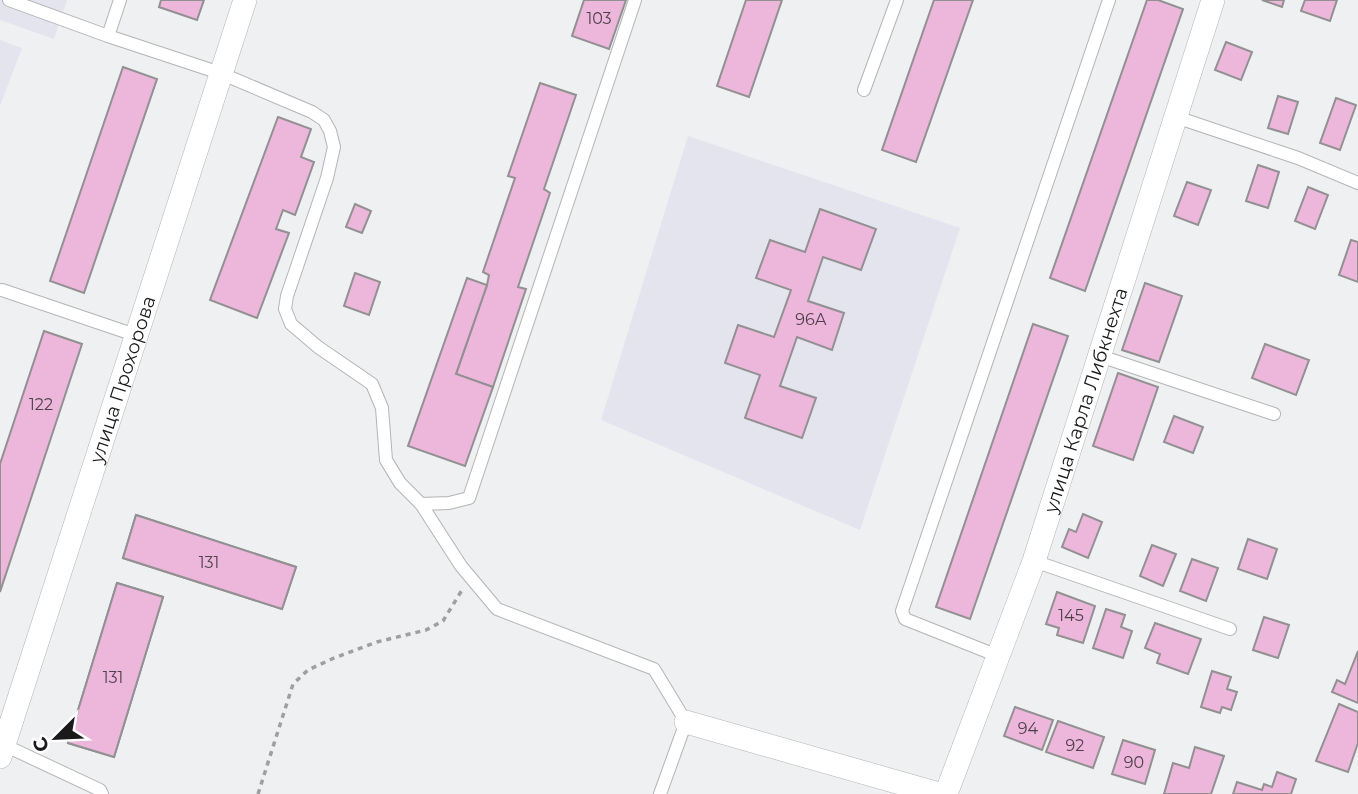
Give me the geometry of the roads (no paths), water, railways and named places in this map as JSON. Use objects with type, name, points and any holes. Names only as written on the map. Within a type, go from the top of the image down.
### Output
[{"type":"street","name":"улица Прохорова","points":[[1,749],[245,0]]},
{"type":"street","name":"улица Карла Либкнехта","points":[[946,794],[1034,561],[1213,0]]},
{"type":"street","points":[[686,722],[939,794]]},
{"type":"lane","points":[[9,0],[220,73],[312,112],[324,120],[334,147],[327,178],[287,296],[285,309],[292,324],[318,347],[372,384],[382,408],[387,460],[400,482],[421,504],[470,576],[497,609],[654,669],[686,722],[660,794]]},
{"type":"lane","points":[[108,36],[121,0]]},
{"type":"lane","points":[[421,504],[449,503],[469,498],[635,0]]},
{"type":"lane","points":[[864,90],[897,0]]},
{"type":"lane","points":[[998,656],[905,618],[902,611],[1109,0]]},
{"type":"lane","points":[[1176,117],[1297,158],[1358,183]]},
{"type":"lane","points":[[2,290],[135,335]]},
{"type":"lane","points":[[1100,356],[1274,414]]},
{"type":"lane","points":[[1034,561],[1230,629]]},
{"type":"lane","points":[[1,749],[100,790],[102,794]]}]
